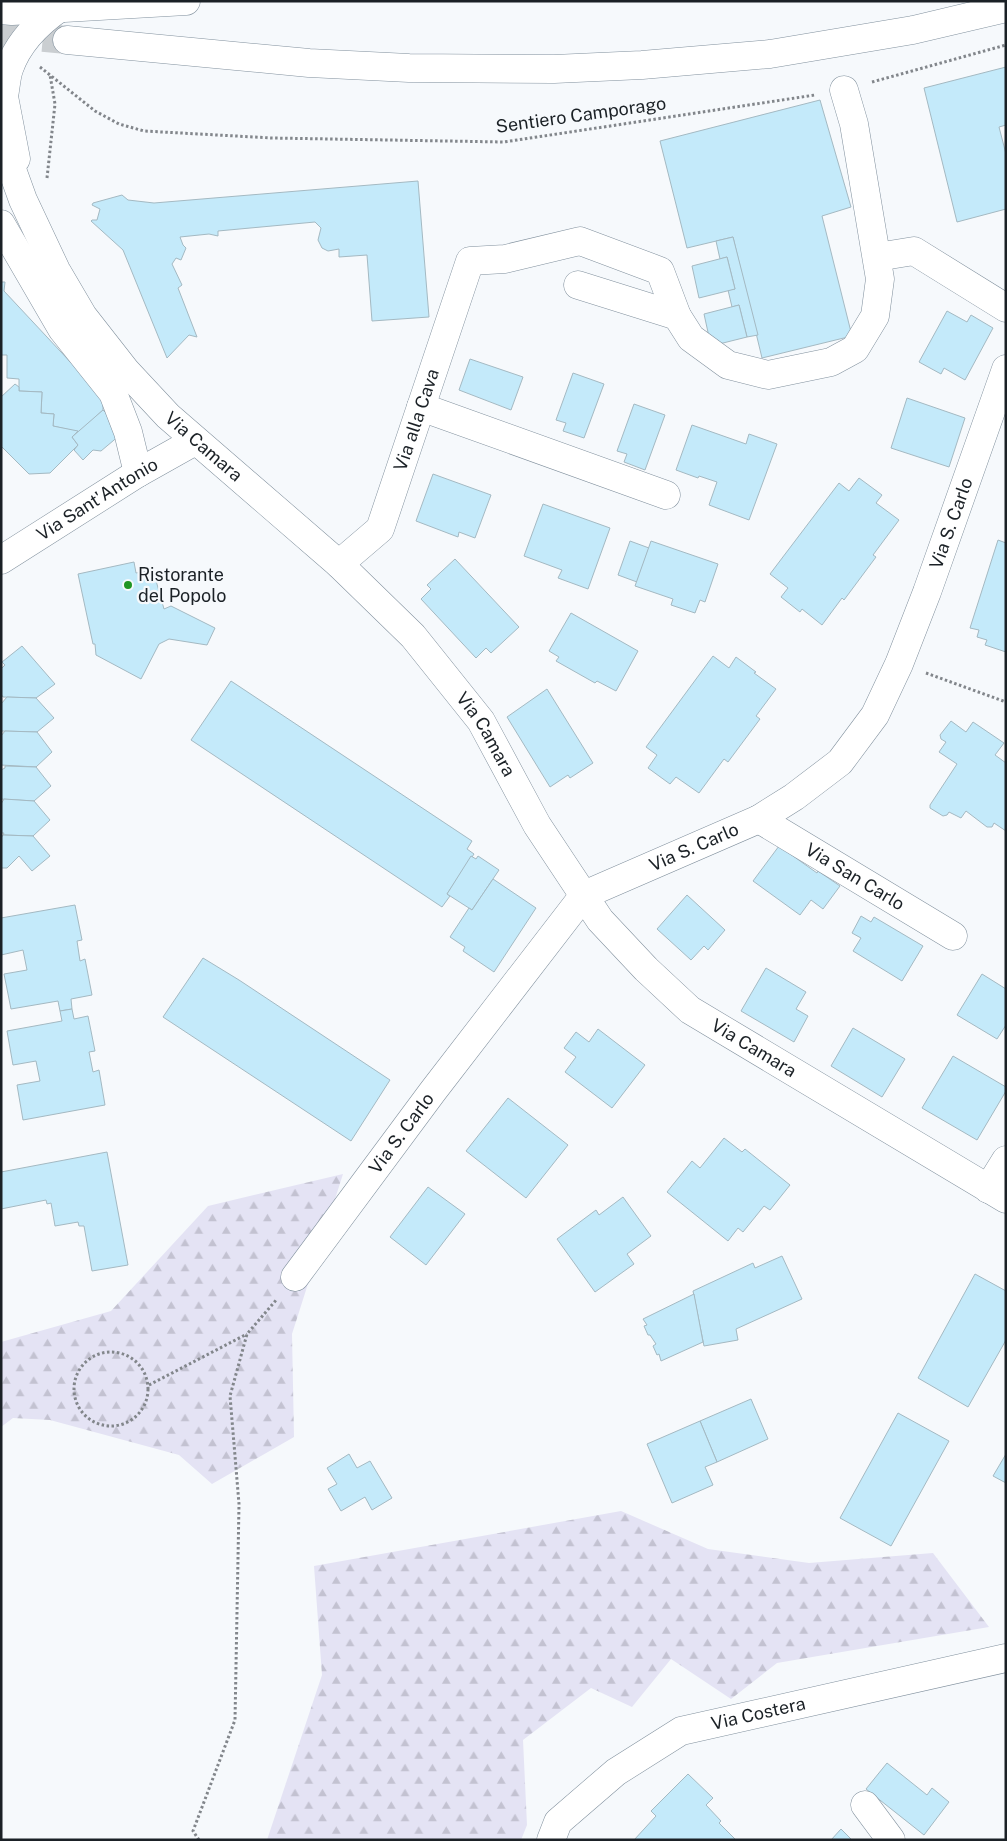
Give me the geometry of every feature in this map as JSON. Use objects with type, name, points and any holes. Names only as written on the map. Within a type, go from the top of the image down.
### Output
[{"type":"main road","points":[[1,10],[12,11],[186,1]]},
{"type":"main road","points":[[3,89],[20,46],[39,24],[62,7]]},
{"type":"main road","points":[[68,40],[309,62],[409,68],[554,69],[642,65],[770,54],[912,30],[1006,8]]},
{"type":"main road","name":"Via Camara","points":[[3,89],[12,205]]},
{"type":"main road","points":[[578,286],[678,316],[691,338],[728,365],[768,375],[831,362],[855,349],[875,316],[880,279],[854,124],[844,90]]},
{"type":"main road","name":"Via Camara","points":[[1,139],[12,205],[56,270],[83,316],[126,371],[168,416],[339,564],[413,636],[481,721],[537,825],[600,920],[690,1010],[997,1194]]},
{"type":"main road","points":[[1,224],[62,329],[113,393],[128,432],[138,473]]},
{"type":"main road","name":"Via alla Cava","points":[[339,564],[380,529],[470,261],[505,259],[580,241],[660,271],[678,316]]},
{"type":"main road","points":[[877,257],[914,252],[1006,308]]},
{"type":"main road","name":"Via S. Carlo","points":[[296,1278],[433,1090],[584,895],[759,819],[794,797],[840,762],[875,715],[899,664],[930,583],[1006,369]]},
{"type":"main road","points":[[421,407],[666,495]]},
{"type":"main road","name":"Via Sant'Antonio","points":[[1,560],[138,473],[195,441]]},
{"type":"main road","name":"Via San Carlo","points":[[759,819],[953,936]]},
{"type":"main road","points":[[997,1194],[1006,1160]]},
{"type":"main road","name":"Via Costera","points":[[551,1840],[558,1822],[616,1772],[681,1731],[1006,1658]]},
{"type":"main road","points":[[865,1805],[891,1840]]},
{"type":"path","name":"Sentiero Camporago","points":[[38,65],[95,111],[119,124],[144,131],[282,138],[504,142],[844,90],[1006,45]]},
{"type":"path","points":[[47,182],[54,104],[50,75]]},
{"type":"path","points":[[899,664],[1006,702]]},
{"type":"path","points":[[149,1385],[247,1334],[296,1278]]},
{"type":"path","points":[[199,1840],[193,1830],[235,1720],[239,1504],[230,1396],[247,1334]]},
{"type":"path","points":[[105,1352],[118,1352],[129,1356],[139,1363],[146,1373],[149,1385],[148,1398],[144,1410],[135,1419],[124,1425],[105,1426],[88,1419],[80,1410],[75,1398],[74,1386],[77,1374],[84,1364],[94,1356],[105,1352]]},
{"type":"green space","points":[[343,1174],[292,1334],[294,1437],[212,1484],[179,1455],[50,1420],[13,1418],[1,1427],[1,1342],[111,1311],[208,1206]]},
{"type":"green space","points":[[621,1511],[708,1549],[809,1563],[933,1553],[989,1627],[777,1663],[731,1699],[671,1659],[632,1707],[591,1688],[523,1740],[527,1825],[521,1840],[267,1840],[322,1675],[314,1566]]},
{"type":"building","points":[[1006,67],[1006,125],[999,127],[1006,154],[1006,209],[957,222],[924,88]]},
{"type":"building","points":[[820,100],[851,207],[822,216],[852,336],[762,358],[733,237],[687,248],[660,141]]},
{"type":"building","points":[[418,181],[429,317],[372,321],[367,255],[339,257],[339,249],[328,251],[322,248],[318,240],[321,228],[315,222],[218,231],[218,236],[209,234],[180,237],[186,248],[181,260],[176,258],[172,264],[182,285],[178,288],[197,337],[189,335],[167,358],[123,250],[91,221],[97,220],[100,209],[92,205],[93,203],[122,195],[128,200],[154,203]]},
{"type":"building","points":[[733,237],[758,335],[747,337],[739,305],[732,307],[728,290],[735,289],[727,257],[720,259],[716,241]]},
{"type":"building","points":[[727,257],[735,289],[699,298],[692,266]]},
{"type":"building","points":[[1,282],[5,282],[4,291],[103,397],[103,410],[79,432],[53,426],[54,414],[41,413],[42,392],[19,391],[19,379],[7,378],[7,355],[1,355]]},
{"type":"building","points":[[739,305],[747,337],[711,346],[704,314]]},
{"type":"building","points":[[947,311],[967,322],[971,315],[993,328],[965,380],[944,368],[941,374],[919,362]]},
{"type":"building","points":[[470,359],[523,377],[511,410],[459,390]]},
{"type":"building","points":[[573,373],[604,384],[584,438],[563,431],[566,423],[556,420]]},
{"type":"building","points":[[15,384],[19,387],[19,391],[42,392],[41,413],[54,414],[53,426],[78,431],[72,437],[78,445],[50,473],[29,474],[1,446],[1,397]]},
{"type":"building","points":[[907,398],[965,418],[949,467],[891,448]]},
{"type":"building","points":[[634,404],[665,415],[645,470],[624,462],[627,454],[617,451]]},
{"type":"building","points":[[103,410],[119,425],[120,435],[101,451],[93,450],[83,460],[74,450],[78,445],[72,437]]},
{"type":"building","points":[[692,425],[746,444],[749,434],[777,444],[749,520],[709,505],[717,482],[676,470]]},
{"type":"building","points":[[433,474],[491,495],[475,538],[459,532],[458,537],[416,521]]},
{"type":"building","points":[[859,478],[882,495],[876,503],[899,520],[873,555],[876,557],[844,600],[842,598],[822,625],[802,609],[800,612],[781,597],[788,588],[770,574],[839,483],[849,491]]},
{"type":"building","points":[[543,504],[610,528],[588,589],[558,578],[562,570],[524,556]]},
{"type":"building","points":[[998,540],[1006,543],[1006,652],[985,645],[987,640],[977,637],[979,630],[970,628]]},
{"type":"building","points":[[630,541],[649,548],[637,582],[618,575]]},
{"type":"building","points":[[651,541],[718,564],[705,602],[700,600],[695,613],[671,605],[673,599],[635,586]]},
{"type":"building","points":[[455,559],[519,627],[491,653],[486,648],[476,658],[421,599],[431,589],[427,585]]},
{"type":"building","points":[[134,562],[136,573],[153,570],[164,609],[171,606],[215,628],[207,645],[169,639],[159,644],[141,679],[96,655],[78,574]]},
{"type":"building","points":[[571,613],[638,651],[616,691],[597,681],[595,683],[556,661],[559,657],[549,651]]},
{"type":"building","points":[[22,646],[55,684],[36,698],[3,697],[1,694],[1,669],[5,665],[2,662]]},
{"type":"building","points":[[713,656],[729,668],[736,657],[776,689],[756,716],[760,719],[728,762],[724,759],[699,793],[676,777],[670,784],[648,768],[657,755],[646,747]]},
{"type":"building","points":[[231,681],[472,841],[467,849],[474,854],[447,894],[450,896],[442,907],[191,740]]},
{"type":"building","points":[[547,689],[593,763],[570,778],[568,775],[550,787],[507,717]]},
{"type":"building","points":[[7,697],[36,698],[54,718],[37,732],[1,731],[1,704]]},
{"type":"building","points":[[951,721],[966,732],[973,722],[1004,743],[995,755],[1006,763],[1006,831],[994,823],[992,827],[987,827],[966,811],[961,818],[949,812],[943,816],[930,808],[930,805],[957,764],[939,752],[946,742],[941,739],[940,735]]},
{"type":"building","points":[[5,731],[37,732],[52,752],[36,767],[1,765],[1,736]]},
{"type":"building","points":[[5,766],[36,767],[51,786],[34,801],[1,799],[1,770]]},
{"type":"building","points":[[4,799],[34,801],[50,820],[33,836],[3,835],[4,833],[1,833],[1,804]]},
{"type":"building","points":[[3,835],[33,836],[50,856],[32,871],[19,856],[7,868],[1,868],[1,838]]},
{"type":"building","points":[[779,846],[817,873],[818,871],[840,886],[823,909],[811,900],[800,915],[753,881]]},
{"type":"building","points":[[471,856],[476,859],[478,856],[499,870],[472,910],[447,894]]},
{"type":"building","points":[[493,879],[536,908],[494,972],[463,951],[465,947],[450,937],[469,908],[472,910]]},
{"type":"building","points":[[687,895],[725,930],[708,950],[704,946],[691,960],[657,929]]},
{"type":"building","points":[[75,905],[82,940],[77,941],[80,961],[85,959],[92,995],[71,999],[72,1009],[60,1011],[58,1001],[11,1009],[4,974],[27,970],[23,950],[1,955],[1,918]]},
{"type":"building","points":[[861,916],[871,922],[874,917],[923,946],[902,981],[853,951],[861,938],[852,933]]},
{"type":"building","points":[[203,958],[390,1080],[351,1141],[163,1017]]},
{"type":"building","points":[[766,968],[806,992],[796,1009],[808,1016],[794,1042],[741,1011]]},
{"type":"building","points":[[982,974],[1006,989],[1006,1025],[997,1039],[957,1015]]},
{"type":"building","points":[[72,1009],[74,1019],[88,1016],[95,1051],[89,1052],[93,1072],[99,1070],[105,1105],[23,1120],[17,1085],[40,1081],[36,1061],[13,1065],[7,1031],[62,1021],[60,1011]]},
{"type":"building","points":[[853,1028],[905,1059],[882,1097],[831,1066]]},
{"type":"building","points":[[598,1029],[645,1065],[612,1108],[565,1072],[576,1057],[564,1048],[576,1032],[589,1042]]},
{"type":"building","points":[[953,1056],[1006,1087],[1006,1091],[977,1140],[922,1108]]},
{"type":"building","points":[[508,1098],[568,1145],[526,1198],[466,1151]]},
{"type":"building","points":[[724,1138],[742,1152],[745,1149],[790,1185],[770,1210],[764,1206],[743,1232],[738,1228],[728,1241],[667,1192],[692,1161],[700,1168]]},
{"type":"building","points":[[107,1152],[128,1265],[92,1271],[84,1226],[79,1226],[78,1222],[55,1226],[51,1203],[47,1204],[46,1200],[1,1209],[1,1172]]},
{"type":"building","points":[[428,1187],[465,1214],[426,1265],[390,1237]]},
{"type":"building","points":[[623,1197],[651,1236],[627,1254],[634,1264],[595,1292],[557,1239],[596,1210],[599,1215]]},
{"type":"building","points":[[782,1256],[802,1299],[736,1329],[738,1340],[704,1346],[693,1291],[753,1263],[755,1268]]},
{"type":"building","points":[[975,1274],[1006,1291],[1006,1340],[968,1407],[918,1378]]},
{"type":"building","points":[[694,1294],[703,1342],[661,1361],[659,1354],[657,1355],[653,1346],[656,1344],[648,1335],[644,1326],[647,1325],[643,1319]]},
{"type":"building","points":[[751,1399],[768,1439],[717,1462],[700,1421]]},
{"type":"building","points":[[898,1413],[949,1441],[891,1546],[840,1518]]},
{"type":"building","points":[[700,1421],[717,1462],[705,1467],[713,1485],[672,1503],[647,1444]]},
{"type":"building","points":[[349,1454],[357,1468],[370,1461],[392,1498],[372,1510],[365,1497],[341,1511],[328,1489],[337,1484],[327,1468]]},
{"type":"building","points":[[1006,1454],[1006,1483],[993,1476]]},
{"type":"building","points":[[887,1763],[927,1795],[932,1788],[949,1802],[924,1835],[866,1789]]},
{"type":"building","points":[[688,1774],[713,1798],[706,1805],[721,1821],[719,1823],[736,1840],[634,1840],[656,1816],[651,1811]]},
{"type":"building","points":[[841,1829],[852,1840],[831,1840]]},
{"type":"tunnel","points":[[1,34],[67,40]]},
{"type":"place","name":"Ristorante del Popolo","points":[[128,585]]}]
